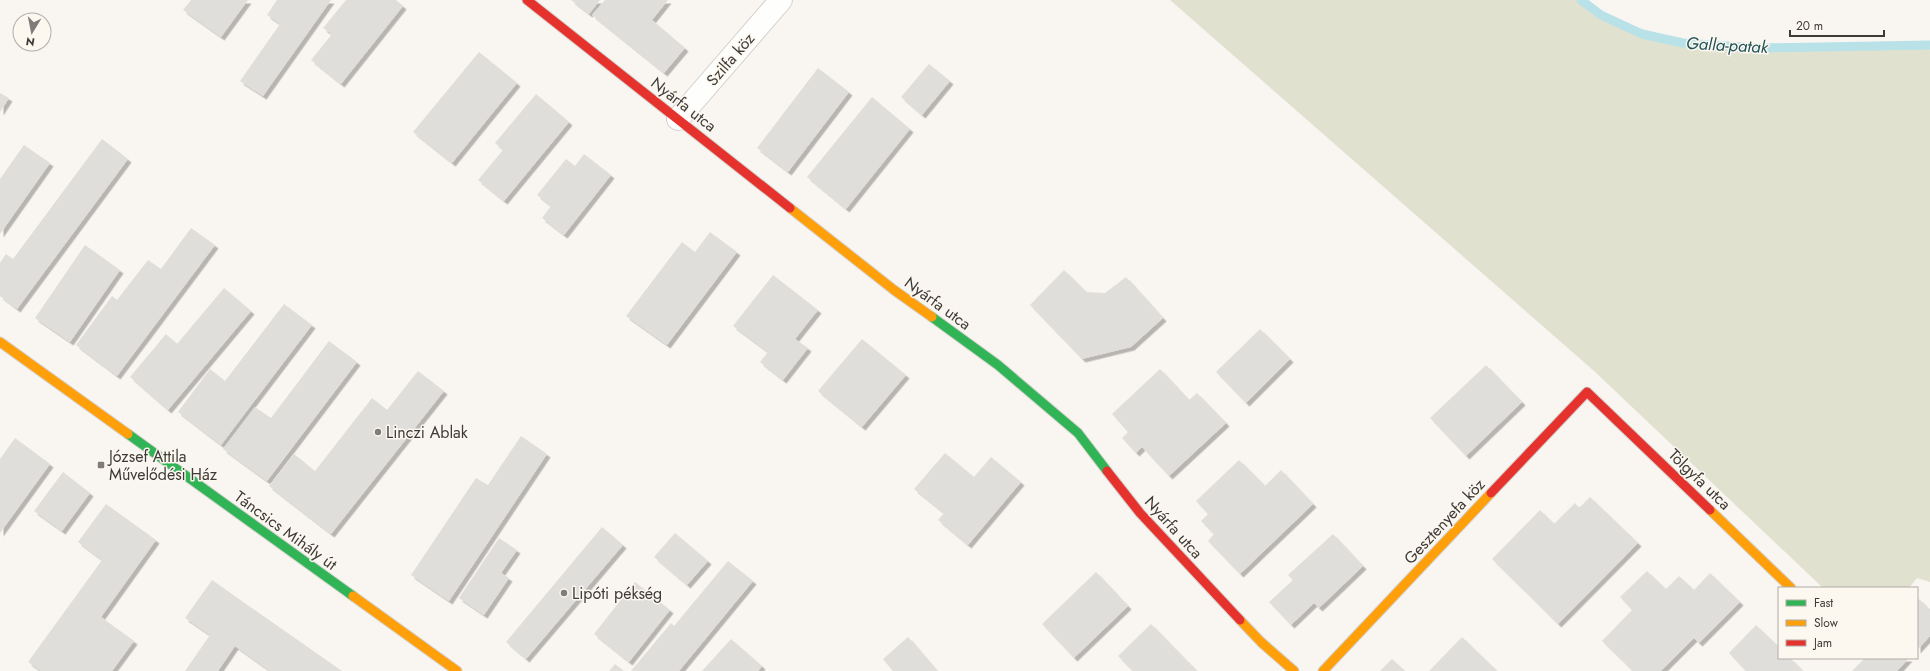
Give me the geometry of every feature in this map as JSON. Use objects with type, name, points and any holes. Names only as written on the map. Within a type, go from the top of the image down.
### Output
[{"type":"street","name":"Nyárfa utca","points":[[527,0],[894,290],[998,365],[1078,433],[1140,513],[1261,642],[1294,671]]},
{"type":"street","name":"Szilfa köz","points":[[678,119],[781,0]]},
{"type":"street","name":"Táncsics Mihály út","points":[[0,342],[457,671]]},
{"type":"street","name":"Tölgyfa utca","points":[[1587,392],[1790,587]]},
{"type":"street","name":"Gesztenyefa köz","points":[[1323,671],[1587,392]]},
{"type":"green space","points":[[1170,0],[1584,0],[1601,15],[1683,43],[1758,48],[1930,45],[1930,582],[1917,578],[1910,587],[1822,587],[1594,371]]},
{"type":"building","points":[[191,0],[248,0],[221,37],[183,10]]},
{"type":"building","points":[[277,0],[331,0],[263,96],[240,81],[280,24],[267,15]]},
{"type":"building","points":[[346,0],[396,0],[403,6],[341,84],[311,60],[332,34],[323,28]]},
{"type":"building","points":[[571,0],[600,0],[589,14]]},
{"type":"building","points":[[605,0],[668,0],[652,20],[685,48],[664,73],[592,15]]},
{"type":"building","points":[[479,52],[517,83],[452,163],[413,132]]},
{"type":"building","points":[[929,64],[950,81],[922,115],[901,97]]},
{"type":"building","points":[[818,68],[849,92],[788,172],[757,148]]},
{"type":"building","points":[[0,93],[9,98],[0,112]]},
{"type":"building","points":[[536,94],[569,122],[504,201],[478,180],[503,150],[495,143]]},
{"type":"building","points":[[872,97],[910,129],[846,209],[807,177]]},
{"type":"building","points":[[102,139],[128,159],[17,309],[0,296],[0,263],[6,254],[13,259]]},
{"type":"building","points":[[24,145],[50,163],[0,234],[0,179]]},
{"type":"building","points":[[584,154],[611,175],[564,235],[542,218],[551,206],[537,195],[566,159],[575,166]]},
{"type":"building","points":[[191,228],[215,245],[117,376],[76,345],[112,296],[117,300],[148,260],[161,269]]},
{"type":"building","points":[[710,232],[737,252],[667,345],[626,316],[682,242],[695,252]]},
{"type":"building","points":[[85,245],[120,270],[70,342],[35,318]]},
{"type":"building","points":[[1064,270],[1086,292],[1105,293],[1126,277],[1163,318],[1131,347],[1082,359],[1030,305]]},
{"type":"building","points":[[773,275],[818,310],[795,339],[808,348],[783,380],[760,362],[768,352],[733,326]]},
{"type":"building","points":[[224,288],[251,311],[168,410],[130,377],[166,334],[177,344]]},
{"type":"building","points":[[284,304],[312,325],[221,445],[178,412],[210,369],[225,381]]},
{"type":"building","points":[[1260,329],[1290,359],[1246,403],[1216,372]]},
{"type":"building","points":[[862,339],[906,375],[862,427],[818,391]]},
{"type":"building","points":[[329,341],[357,362],[267,481],[223,449],[255,407],[271,418]]},
{"type":"building","points":[[1486,365],[1522,402],[1466,456],[1430,418]]},
{"type":"building","points":[[1160,369],[1189,400],[1197,393],[1226,423],[1169,476],[1142,447],[1136,453],[1122,438],[1128,432],[1112,414]]},
{"type":"building","name":"Linczi Ablak","points":[[418,371],[444,391],[331,534],[269,486],[294,454],[315,471],[372,398],[387,410]]},
{"type":"building","points":[[521,436],[547,454],[449,601],[411,575],[476,478],[488,485]]},
{"type":"building","points":[[15,438],[50,464],[0,533],[0,459]]},
{"type":"building","points":[[945,453],[974,477],[991,457],[1021,482],[968,545],[938,520],[944,513],[914,489]]},
{"type":"building","points":[[1239,460],[1265,486],[1281,470],[1313,504],[1240,574],[1208,541],[1214,534],[1201,521],[1208,514],[1196,501]]},
{"type":"building","points":[[63,472],[90,493],[62,531],[34,511]]},
{"type":"building","points":[[1590,497],[1638,543],[1558,624],[1492,559],[1540,510],[1554,524],[1575,503],[1579,508]]},
{"type":"building","points":[[106,504],[156,540],[101,617],[134,641],[112,671],[41,671],[28,662],[102,560],[78,542]]},
{"type":"building","name":"Lipóti pékség","points":[[602,527],[623,545],[526,659],[506,642]]},
{"type":"building","points":[[675,533],[708,561],[687,585],[654,557]]},
{"type":"building","points":[[1333,534],[1363,566],[1319,608],[1314,603],[1291,625],[1269,602],[1293,580],[1288,575]]},
{"type":"building","points":[[499,538],[517,550],[501,573],[509,578],[484,615],[459,598]]},
{"type":"building","points":[[728,561],[753,581],[679,671],[631,671],[671,623],[674,626]]},
{"type":"building","points":[[1647,571],[1666,589],[1679,576],[1694,590],[1710,573],[1740,602],[1699,643],[1694,638],[1661,671],[1633,671],[1602,641],[1632,610],[1620,597]]},
{"type":"building","points":[[1096,572],[1128,606],[1074,658],[1042,624]]},
{"type":"building","points":[[212,580],[342,671],[270,671],[235,646],[218,671],[185,671],[210,635],[185,618]]},
{"type":"building","points":[[635,582],[670,610],[629,662],[594,634]]},
{"type":"building","points":[[1919,599],[1930,610],[1930,636],[1918,649]]},
{"type":"building","points":[[1151,624],[1197,671],[1133,671],[1118,656]]},
{"type":"building","points":[[1756,625],[1778,646],[1778,659],[1791,659],[1803,671],[1746,671],[1729,653]]},
{"type":"building","points":[[908,637],[937,671],[893,671],[883,659]]},
{"type":"building","points":[[1462,637],[1497,671],[1429,671]]},
{"type":"building","points":[[731,639],[762,666],[758,671],[702,671]]},
{"type":"building","points":[[1392,659],[1405,671],[1380,671]]},
{"type":"building","points":[[1864,659],[1908,659],[1897,671],[1852,671]]},
{"type":"building","points":[[615,664],[624,671],[609,671]]},
{"type":"waterway","name":"Galla-patak","points":[[1581,0],[1601,15],[1642,34],[1683,43],[1758,48],[1930,45]]},
{"type":"traffic: fast","points":[[932,317],[998,365],[1078,433],[1107,471]]},
{"type":"traffic: fast","points":[[128,434],[353,596]]},
{"type":"traffic: slow","points":[[790,208],[894,290],[932,317]]},
{"type":"traffic: slow","points":[[0,342],[128,434]]},
{"type":"traffic: slow","points":[[1323,671],[1491,493]]},
{"type":"traffic: slow","points":[[1710,510],[1790,587]]},
{"type":"traffic: slow","points":[[353,596],[457,671]]},
{"type":"traffic: slow","points":[[1240,620],[1261,642],[1294,671]]},
{"type":"traffic: jam","points":[[527,0],[790,208]]},
{"type":"traffic: jam","points":[[1491,493],[1587,392],[1710,510]]},
{"type":"traffic: jam","points":[[1107,471],[1140,513],[1240,620]]},
{"type":"place","name":"Linczi Ablak","points":[[378,432]]},
{"type":"place","name":"József Attila Művelődési Ház","points":[[101,465]]},
{"type":"place","name":"Lipóti pékség","points":[[564,593]]}]
